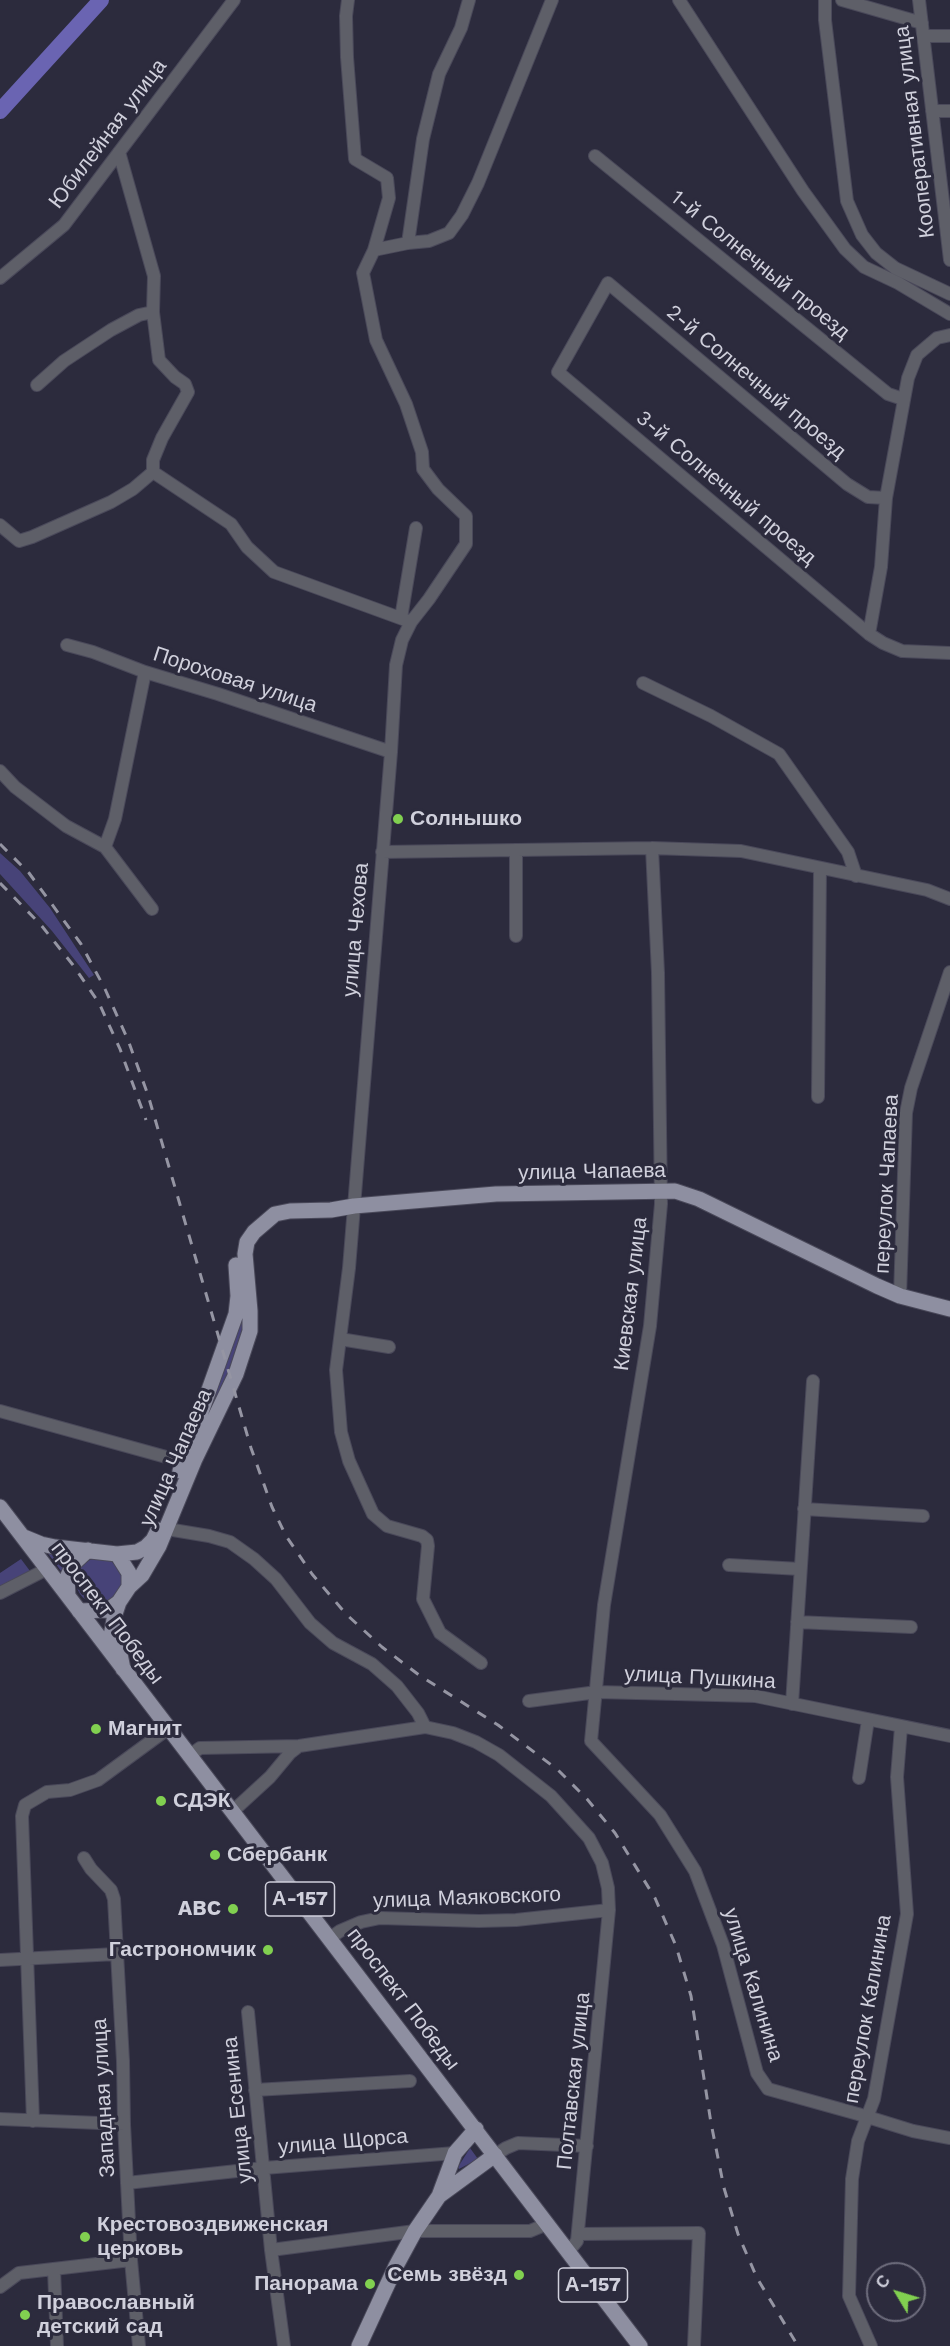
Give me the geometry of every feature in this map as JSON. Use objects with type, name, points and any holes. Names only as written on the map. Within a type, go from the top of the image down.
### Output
[{"type":"main road","name":"улица Чапаева","points":[[123,1670],[120,1654],[111,1636],[111,1628],[119,1602],[129,1587],[142,1575],[167,1529],[195,1459],[236,1374],[249,1330],[250,1311],[245,1254],[247,1242],[265,1221],[275,1214],[496,1194],[675,1191],[699,1199],[900,1296],[950,1309]]},
{"type":"main road","name":"улица Чапаева","points":[[22,1536],[48,1546],[117,1554],[137,1552],[146,1547],[153,1540],[160,1526],[236,1314],[238,1296],[235,1263],[237,1246],[242,1234],[260,1213],[272,1206],[284,1203],[331,1203],[354,1206]]},
{"type":"main road","name":"проспект Победы","points":[[0,1507],[640,2346]]},
{"type":"main road","points":[[68,1596],[67,1578],[74,1564],[88,1550]]},
{"type":"main road","points":[[117,1554],[129,1573],[129,1587]]},
{"type":"main road","points":[[79,1611],[108,1610],[119,1602]]},
{"type":"main road","points":[[358,2346],[396,2266],[439,2196],[455,2153],[476,2129]]},
{"type":"main road","points":[[439,2196],[495,2155]]},
{"type":"street","name":"Юбилейная улица","points":[[0,278],[64,225],[234,0]]},
{"type":"street","points":[[348,0],[347,57],[355,159],[387,178],[389,198],[374,250],[429,241],[449,233],[462,215],[478,183],[552,0]]},
{"type":"street","points":[[408,243],[423,139],[439,74],[461,28],[469,0]]},
{"type":"street","points":[[679,0],[803,192],[845,249],[864,267],[898,283],[950,314]]},
{"type":"street","points":[[825,0],[825,20],[847,201],[862,235],[876,253],[895,268],[950,294]]},
{"type":"street","points":[[842,0],[922,30],[950,36]]},
{"type":"street","name":"Кооперативная улица","points":[[919,0],[932,111],[946,186],[950,260]]},
{"type":"street","points":[[932,111],[950,111]]},
{"type":"street","points":[[0,525],[20,541],[111,502],[133,489],[153,472],[153,460],[162,438],[188,392],[185,384],[159,360],[153,312],[154,276],[120,152]]},
{"type":"street","name":"1-й Солнечный проезд","points":[[595,156],[888,394],[903,399]]},
{"type":"street","name":"улица Чехова","points":[[374,250],[363,273],[376,340],[406,404],[422,452],[423,469],[438,489],[466,516],[466,544],[429,599],[406,620]]},
{"type":"street","name":"3-й Солнечный проезд","points":[[608,283],[558,372],[869,634],[902,651],[950,653]]},
{"type":"street","name":"2-й Солнечный проезд","points":[[608,283],[847,484],[868,497],[886,498]]},
{"type":"street","points":[[37,385],[64,361],[111,330],[139,315],[153,312]]},
{"type":"street","points":[[869,634],[881,567],[886,498],[903,399],[917,356],[937,338],[950,335]]},
{"type":"street","points":[[153,472],[231,524],[247,546],[274,572],[406,620]]},
{"type":"street","name":"улица Чехова","points":[[416,528],[406,620],[396,665],[354,1206],[336,1370],[341,1432],[359,1487],[373,1514],[387,1526],[422,1536],[427,1540],[423,1599],[440,1633],[481,1663]]},
{"type":"street","name":"Пороховая улица","points":[[67,645],[391,752]]},
{"type":"street","points":[[105,847],[115,819],[145,672]]},
{"type":"street","points":[[643,683],[779,753],[848,852],[856,876]]},
{"type":"street","points":[[0,771],[15,787],[66,826],[105,847],[152,909]]},
{"type":"street","points":[[382,852],[652,848],[741,851],[927,890],[950,899]]},
{"type":"street","name":"Киевская улица","points":[[591,1741],[603,1605],[650,1326],[661,1191],[658,973],[652,848]]},
{"type":"street","points":[[516,850],[516,936]]},
{"type":"street","points":[[818,1097],[820,868]]},
{"type":"street","name":"переулок Чапаева","points":[[900,1296],[906,1113],[911,1088],[950,972]]},
{"type":"street","points":[[340,1339],[389,1347]]},
{"type":"street","points":[[792,1704],[813,1381]]},
{"type":"street","points":[[0,1411],[177,1460]]},
{"type":"street","points":[[804,1509],[924,1516]]},
{"type":"street","points":[[167,1529],[230,1542],[254,1559],[276,1579],[310,1623],[333,1643],[372,1664],[397,1686],[418,1713],[425,1727],[299,1746],[200,1748],[190,1755]]},
{"type":"street","points":[[729,1565],[800,1569]]},
{"type":"street","points":[[0,1593],[47,1569]]},
{"type":"street","points":[[797,1622],[911,1627]]},
{"type":"street","name":"улица Пушкина","points":[[529,1701],[597,1692],[755,1696],[950,1736]]},
{"type":"street","points":[[859,1778],[868,1720]]},
{"type":"street","name":"Полтавская улица","points":[[425,1727],[453,1733],[476,1742],[499,1755],[551,1796],[589,1838],[608,1888],[609,1910],[578,2234],[577,2241],[568,2252]]},
{"type":"street","name":"переулок Калинина","points":[[871,2346],[849,2296],[852,2179],[858,2141],[874,2099],[892,2010],[907,1914],[897,1777],[902,1727]]},
{"type":"street","points":[[33,2121],[22,1816],[25,1805],[47,1792],[70,1790],[98,1780],[169,1728]]},
{"type":"street","name":"улица Калинина","points":[[591,1741],[660,1815],[695,1871],[723,1945],[757,2073],[768,2089],[913,2132],[950,2138]]},
{"type":"street","points":[[232,1811],[270,1778],[290,1753],[299,1746]]},
{"type":"street","name":"Западная улица","points":[[84,1858],[111,1890],[123,2061],[131,2260],[139,2346]]},
{"type":"street","name":"улица Маяковского","points":[[330,1938],[361,1922],[380,1918],[516,1920],[609,1910]]},
{"type":"street","points":[[0,1960],[116,1954]]},
{"type":"street","name":"улица Есенина","points":[[248,2013],[271,2250],[284,2346]]},
{"type":"street","points":[[255,2090],[410,2081]]},
{"type":"street","points":[[0,2120],[124,2124]]},
{"type":"street","points":[[495,2155],[518,2143],[587,2146]]},
{"type":"street","name":"улица Щорса","points":[[127,2183],[264,2168],[455,2153]]},
{"type":"street","points":[[271,2250],[416,2231],[530,2231],[547,2224]]},
{"type":"street","points":[[578,2234],[699,2233],[694,2346]]},
{"type":"street","points":[[0,2287],[19,2273],[131,2260]]},
{"type":"street","points":[[54,2269],[57,2346]]},
{"type":"shaded area","points":[[0,853],[20,871],[50,908],[94,975],[89,978],[52,931],[0,874]]},
{"type":"shaded area","points":[[244,1298],[244,1328],[232,1371],[191,1455]]},
{"type":"shaded area","points":[[47,1552],[72,1556],[61,1571]]},
{"type":"shaded area","points":[[99,1558],[108,1559],[116,1564],[121,1572],[121,1590],[116,1598],[108,1603],[99,1604],[90,1603],[82,1598],[77,1590],[76,1581],[77,1572],[82,1564],[90,1559]]},
{"type":"shaded area","points":[[21,1559],[33,1575],[0,1591],[0,1573]]},
{"type":"shaded area","points":[[470,2148],[478,2159],[459,2169],[458,2167]]},
{"type":"waterway","points":[[0,111],[101,0]]},
{"type":"railway","points":[[0,844],[29,873],[81,944],[128,1040],[148,1095],[251,1448],[272,1507],[286,1536],[312,1574],[346,1614],[382,1647],[419,1675],[498,1725],[558,1770],[587,1799],[615,1833],[655,1898],[676,1946],[691,1996],[711,2123],[724,2188],[738,2234],[757,2278],[798,2346]]},
{"type":"railway","points":[[0,883],[41,925],[73,965],[99,1003],[120,1049],[146,1120]]},
{"type":"place","name":"Солнышко","points":[[398,819]]},
{"type":"place","name":"Магнит","points":[[96,1729]]},
{"type":"place","name":"СДЭК","points":[[161,1801]]},
{"type":"place","name":"Сбербанк","points":[[215,1855]]},
{"type":"place","name":"ABC","points":[[233,1909]]},
{"type":"place","name":"Гастрономчик","points":[[268,1950]]},
{"type":"place","name":"Крестовоздвиженская церковь","points":[[85,2237]]},
{"type":"place","name":"Семь звёзд","points":[[519,2275]]},
{"type":"place","name":"Панорама","points":[[370,2284]]},
{"type":"place","name":"Православный детский сад","points":[[25,2315]]}]
